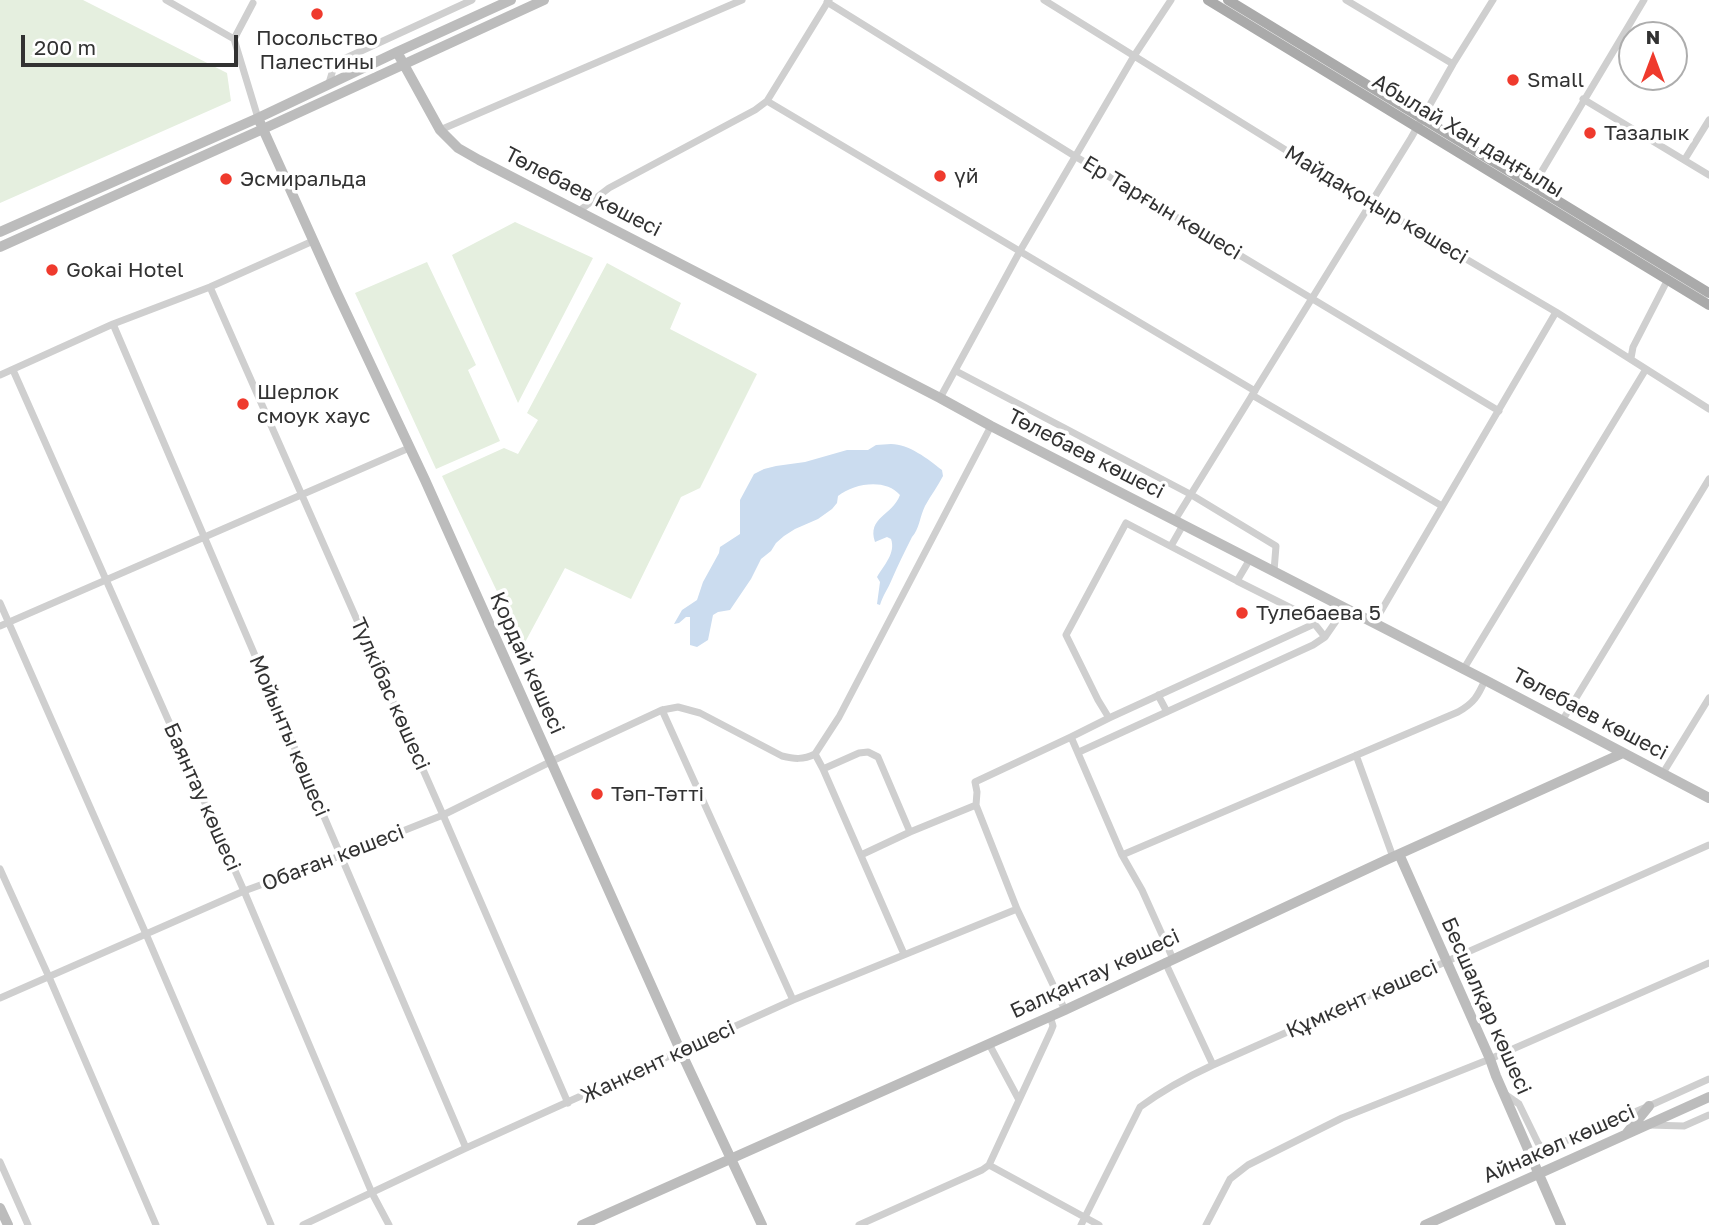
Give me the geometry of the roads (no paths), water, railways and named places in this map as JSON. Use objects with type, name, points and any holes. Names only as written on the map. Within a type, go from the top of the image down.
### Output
[{"type":"main road","name":"Абылай Хан даңғылы","points":[[1208,0],[1533,186],[1709,293]]},
{"type":"main road","name":"Абылай Хан даңғылы","points":[[1228,0],[1709,304]]},
{"type":"street","points":[[329,83],[335,63],[472,0]]},
{"type":"street","points":[[0,232],[258,118],[511,0]]},
{"type":"street","points":[[0,247],[544,0]]},
{"type":"street","points":[[440,130],[742,0]]},
{"type":"street","name":"Майдақоңыр көшесі","points":[[1045,0],[1371,203],[1631,358],[1709,409]]},
{"type":"street","points":[[940,398],[1020,251],[1134,56],[1171,0]]},
{"type":"street","points":[[1346,0],[1452,64]]},
{"type":"street","points":[[1171,546],[1190,494],[1371,203],[1452,64],[1493,0]]},
{"type":"street","points":[[1533,186],[1644,0]]},
{"type":"street","points":[[171,1],[234,38],[258,118]]},
{"type":"street","points":[[579,211],[609,188],[767,102],[828,1]]},
{"type":"street","name":"Ер Тарғын көшесі","points":[[828,1],[1077,156],[1499,411]]},
{"type":"street","points":[[445,2],[449,11]]},
{"type":"street","points":[[234,38],[253,3]]},
{"type":"street","name":"Төлебаев көшесі","points":[[397,52],[440,130],[458,148],[479,160],[1709,798]]},
{"type":"street","points":[[1583,100],[1709,174]]},
{"type":"street","points":[[767,102],[1442,506]]},
{"type":"street","name":"Қордай көшесі","points":[[258,118],[762,1225]]},
{"type":"street","points":[[1685,159],[1709,121]]},
{"type":"street","points":[[0,375],[113,324],[210,287],[313,242]]},
{"type":"street","points":[[1631,358],[1633,347],[1668,279]]},
{"type":"street","name":"Түлкібас көшесі","points":[[210,287],[568,1103]]},
{"type":"street","points":[[1374,623],[1556,312]]},
{"type":"street","name":"Мойынты көшесі","points":[[113,324],[466,1148]]},
{"type":"street","points":[[1463,670],[1646,369]]},
{"type":"street","name":"Баянтау көшесі","points":[[13,370],[244,891],[372,1193],[389,1225]]},
{"type":"street","points":[[956,371],[1190,494],[1276,546],[1274,571]]},
{"type":"street","points":[[793,1000],[662,710],[678,707],[700,713],[782,756],[796,759],[815,754],[839,717],[991,426]]},
{"type":"street","points":[[0,626],[409,448]]},
{"type":"street","points":[[1562,721],[1709,479]]},
{"type":"street","points":[[1109,718],[1066,635],[1126,523],[1309,617],[1325,638]]},
{"type":"street","points":[[1237,581],[1250,559]]},
{"type":"street","points":[[0,603],[271,1225]]},
{"type":"street","points":[[1079,752],[1313,645],[1325,638],[1345,608]]},
{"type":"street","points":[[1065,1010],[1017,909],[976,805],[975,782],[1314,624]]},
{"type":"street","points":[[1122,855],[1469,706],[1485,680]]},
{"type":"street","points":[[1158,695],[1167,712]]},
{"type":"street","points":[[1663,774],[1709,698]]},
{"type":"street","name":"Обаған көшесі","points":[[0,998],[244,891],[443,815],[662,710]]},
{"type":"street","points":[[1071,737],[1122,855],[1142,890],[1213,1065]]},
{"type":"street","points":[[823,769],[859,753],[868,752],[878,757],[910,832]]},
{"type":"street","name":"Балқантау көшесі","points":[[582,1225],[1065,1010],[1623,753]]},
{"type":"street","points":[[815,754],[904,954]]},
{"type":"street","points":[[1356,755],[1396,856]]},
{"type":"street","points":[[861,855],[976,805]]},
{"type":"street","name":"Құмкент көшесі","points":[[1083,1221],[1140,1107],[1182,1080],[1709,845]]},
{"type":"street","name":"Бесшалқар көшесі","points":[[1396,856],[1490,1059],[1561,1225]]},
{"type":"street","points":[[0,869],[156,1225]]},
{"type":"street","name":"Жанкент көшесі","points":[[303,1225],[793,1000],[1017,909]]},
{"type":"street","points":[[1206,1225],[1230,1179],[1248,1165],[1342,1118],[1490,1059],[1709,963]]},
{"type":"street","points":[[859,1225],[989,1166],[1051,1031],[1053,1026],[1050,1016]]},
{"type":"street","points":[[989,1044],[1019,1100]]},
{"type":"street","points":[[1503,1094],[1519,1104],[1544,1150],[1709,1079]]},
{"type":"street","name":"Айнакөл көшесі","points":[[1425,1225],[1709,1097]]},
{"type":"street","points":[[1626,1135],[1649,1106]]},
{"type":"street","points":[[1648,1125],[1684,1126],[1709,1115]]},
{"type":"street","points":[[0,1162],[28,1225]]},
{"type":"street","points":[[989,1166],[1083,1221],[1099,1225]]},
{"type":"street","points":[[0,1208],[8,1225]]},
{"type":"water","points":[[891,444],[918,453],[942,470],[943,476],[925,506],[916,531],[880,605],[877,604],[880,582],[877,577],[888,559],[892,544],[887,537],[875,542],[874,527],[900,495],[887,486],[861,485],[838,496],[832,509],[818,519],[795,529],[776,543],[761,559],[730,610],[713,615],[708,640],[697,647],[690,645],[690,617],[674,624],[682,610],[697,600],[720,547],[740,534],[740,500],[754,474],[764,469],[805,462],[847,450],[868,450],[876,445]]},
{"type":"place","name":"Посольство Палестины","points":[[317,14]]},
{"type":"place","name":"Small","points":[[1513,80]]},
{"type":"place","name":"Тазалык","points":[[1590,133]]},
{"type":"place","name":"үй","points":[[940,176]]},
{"type":"place","name":"Эсмиральда","points":[[226,179]]},
{"type":"place","name":"Gokai Hotel","points":[[52,270]]},
{"type":"place","name":"Шерлок смоук хаус","points":[[243,404]]},
{"type":"place","name":"Тулебаева 5","points":[[1242,613]]},
{"type":"place","name":"Тәп-Тәтті","points":[[597,794]]}]
